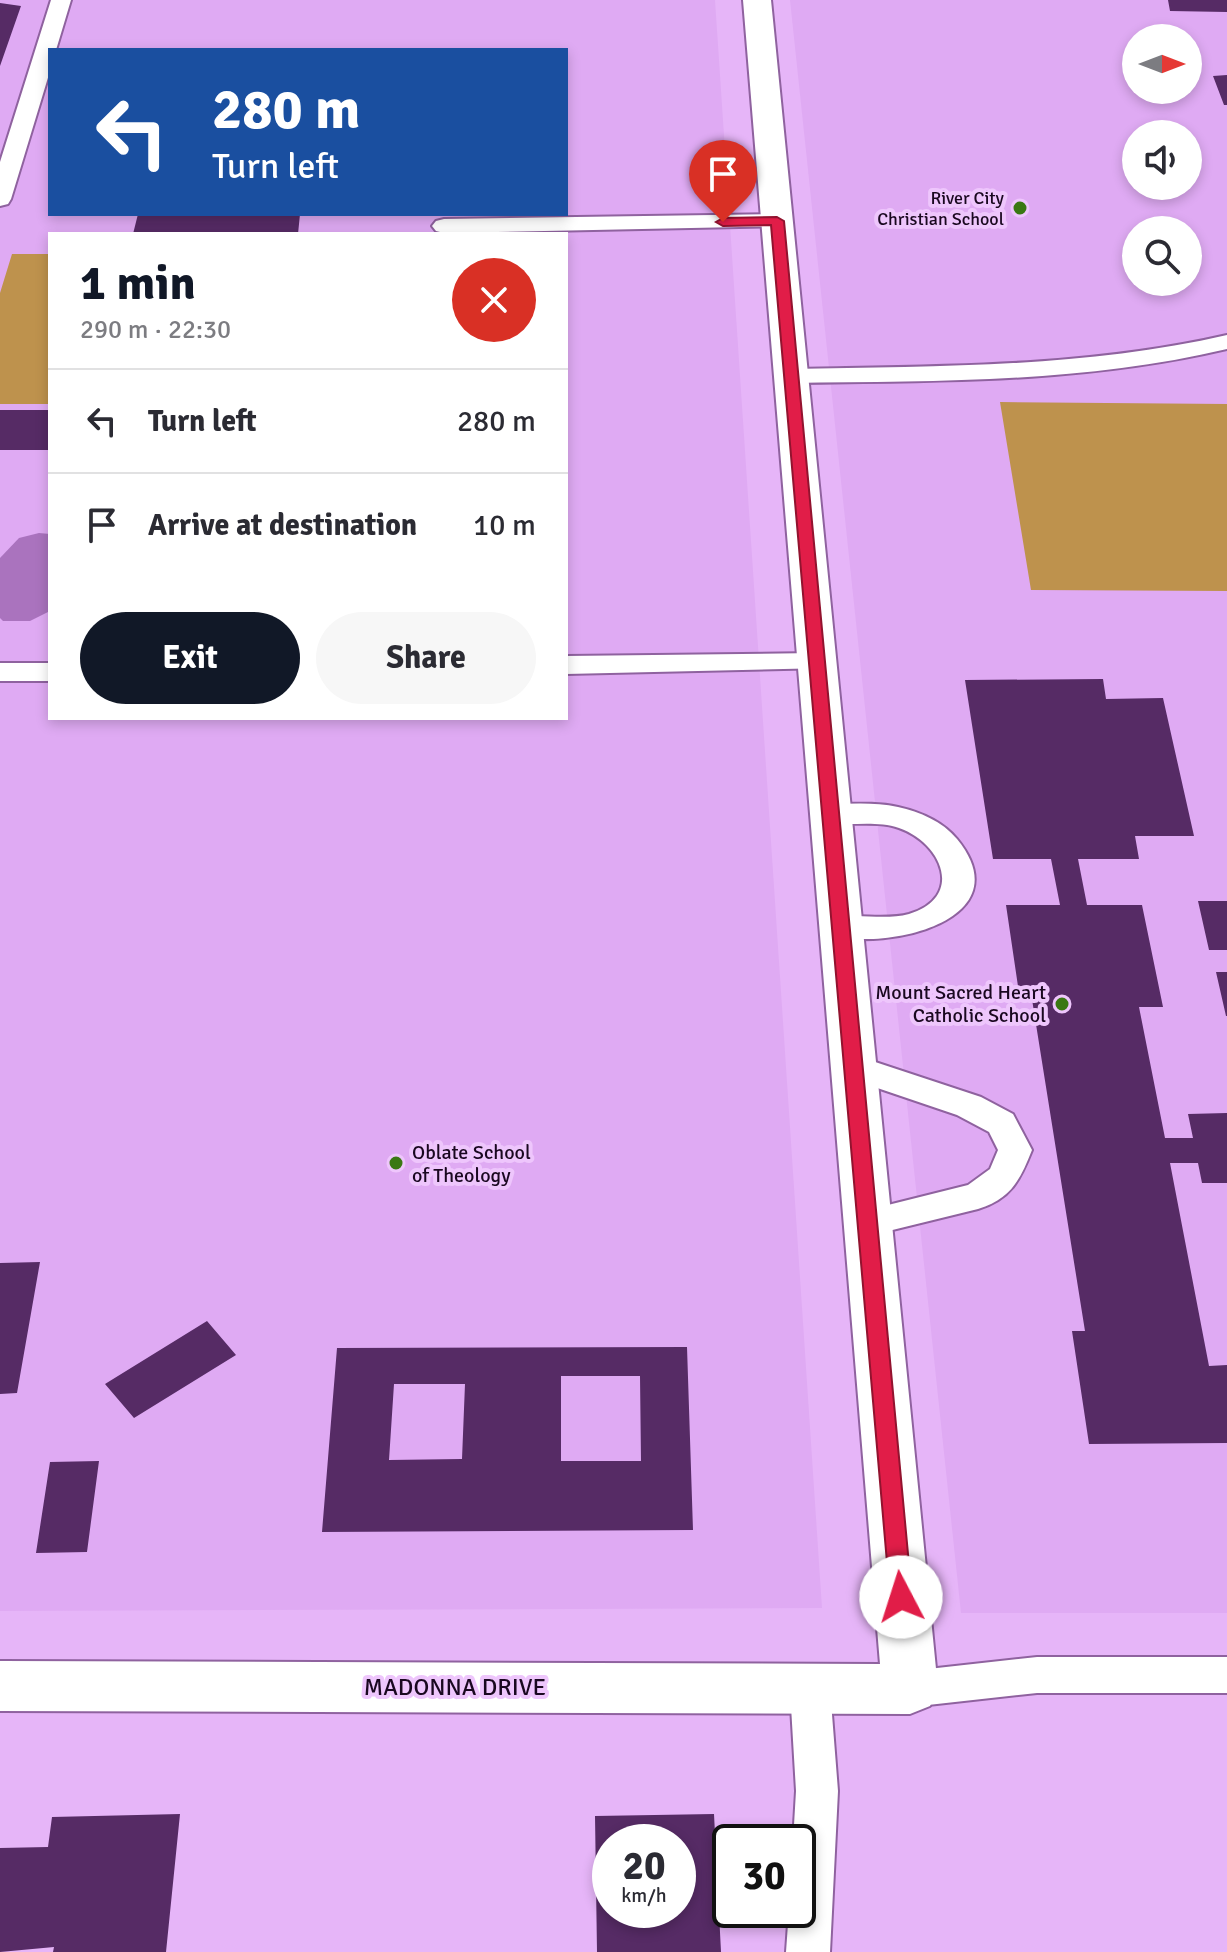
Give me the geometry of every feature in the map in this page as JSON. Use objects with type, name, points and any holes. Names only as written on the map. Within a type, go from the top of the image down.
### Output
[{"type":"street","points":[[757,0],[910,1689]]},
{"type":"street","name":"MADONNA DRIVE","points":[[0,1686],[910,1689]]},
{"type":"lane","points":[[0,199],[61,0]]},
{"type":"lane","points":[[444,226],[777,221]]},
{"type":"lane","points":[[791,376],[1083,368],[1178,355],[1227,342]]},
{"type":"lane","points":[[568,665],[817,662]]},
{"type":"lane","points":[[0,672],[48,672]]},
{"type":"lane","points":[[830,814],[901,818],[929,829],[949,847],[960,868],[957,891],[941,910],[916,923],[884,928],[841,927]]},
{"type":"lane","points":[[854,1067],[969,1106],[1001,1123],[1015,1150],[1004,1177],[978,1196],[868,1223]]},
{"type":"lane","points":[[910,1689],[1037,1675],[1227,1675]]},
{"type":"lane","points":[[808,1952],[817,1791],[810,1689]]},
{"type":"shaded area","name":"Oblate School of Theology","points":[[0,0],[715,0],[822,1608],[0,1611]]},
{"type":"shaded area","name":"Mount Sacred Heart Catholic School","points":[[790,0],[1227,0],[1227,1613],[961,1613]]},
{"type":"shaded area","points":[[12,254],[48,254],[48,404],[0,404],[0,293]]},
{"type":"shaded area","points":[[1000,402],[1227,404],[1227,591],[1031,590]]},
{"type":"shaded area","points":[[48,534],[48,612],[30,621],[3,621],[0,618],[0,558],[19,538]]},
{"type":"building","points":[[1168,0],[1227,0],[1227,12],[1170,11]]},
{"type":"building","points":[[0,3],[21,6],[0,66]]},
{"type":"building","points":[[1227,75],[1227,105],[1224,105],[1213,76]]},
{"type":"building","points":[[138,216],[300,216],[298,232],[134,232]]},
{"type":"building","points":[[0,410],[48,410],[48,450],[0,450]]},
{"type":"building","points":[[1103,679],[1106,699],[1163,698],[1194,836],[1135,836],[1139,859],[1078,859],[1087,905],[1142,905],[1163,1007],[1139,1007],[1165,1138],[1193,1138],[1188,1114],[1227,1113],[1227,1183],[1202,1183],[1198,1163],[1170,1163],[1209,1366],[1227,1365],[1227,1443],[1089,1444],[1072,1331],[1085,1331],[1031,993],[1019,993],[1006,905],[1060,905],[1051,859],[993,859],[965,680]]},
{"type":"building","points":[[1198,901],[1227,901],[1227,950],[1209,950]]},
{"type":"building","points":[[1216,972],[1227,972],[1227,1016],[1226,1016]]},
{"type":"building","points":[[40,1262],[17,1393],[0,1394],[0,1263]]},
{"type":"building","points":[[207,1321],[236,1355],[134,1418],[105,1384]]},
{"type":"building","points":[[687,1347],[693,1530],[322,1532],[337,1348]],"holes":[[[561,1376],[640,1376],[641,1461],[561,1461]],[[394,1384],[465,1384],[462,1459],[389,1460]]]},
{"type":"building","points":[[99,1461],[87,1552],[36,1553],[50,1462]]},
{"type":"building","points":[[180,1814],[166,1952],[53,1952],[54,1947],[0,1952],[0,1848],[48,1847],[52,1817]]},
{"type":"building","points":[[714,1814],[712,1928],[720,1928],[721,1952],[597,1952],[597,1928],[696,1928],[696,1824],[595,1824],[595,1816]]},
{"type":"place","name":"River City Christian School","points":[[1020,208]]},
{"type":"place","name":"Mount Sacred Heart Catholic School","points":[[1062,1004]]},
{"type":"place","name":"Oblate School of Theology","points":[[396,1163]]},
{"type":"route","points":[[723,222],[777,221],[901,1597]]}]
